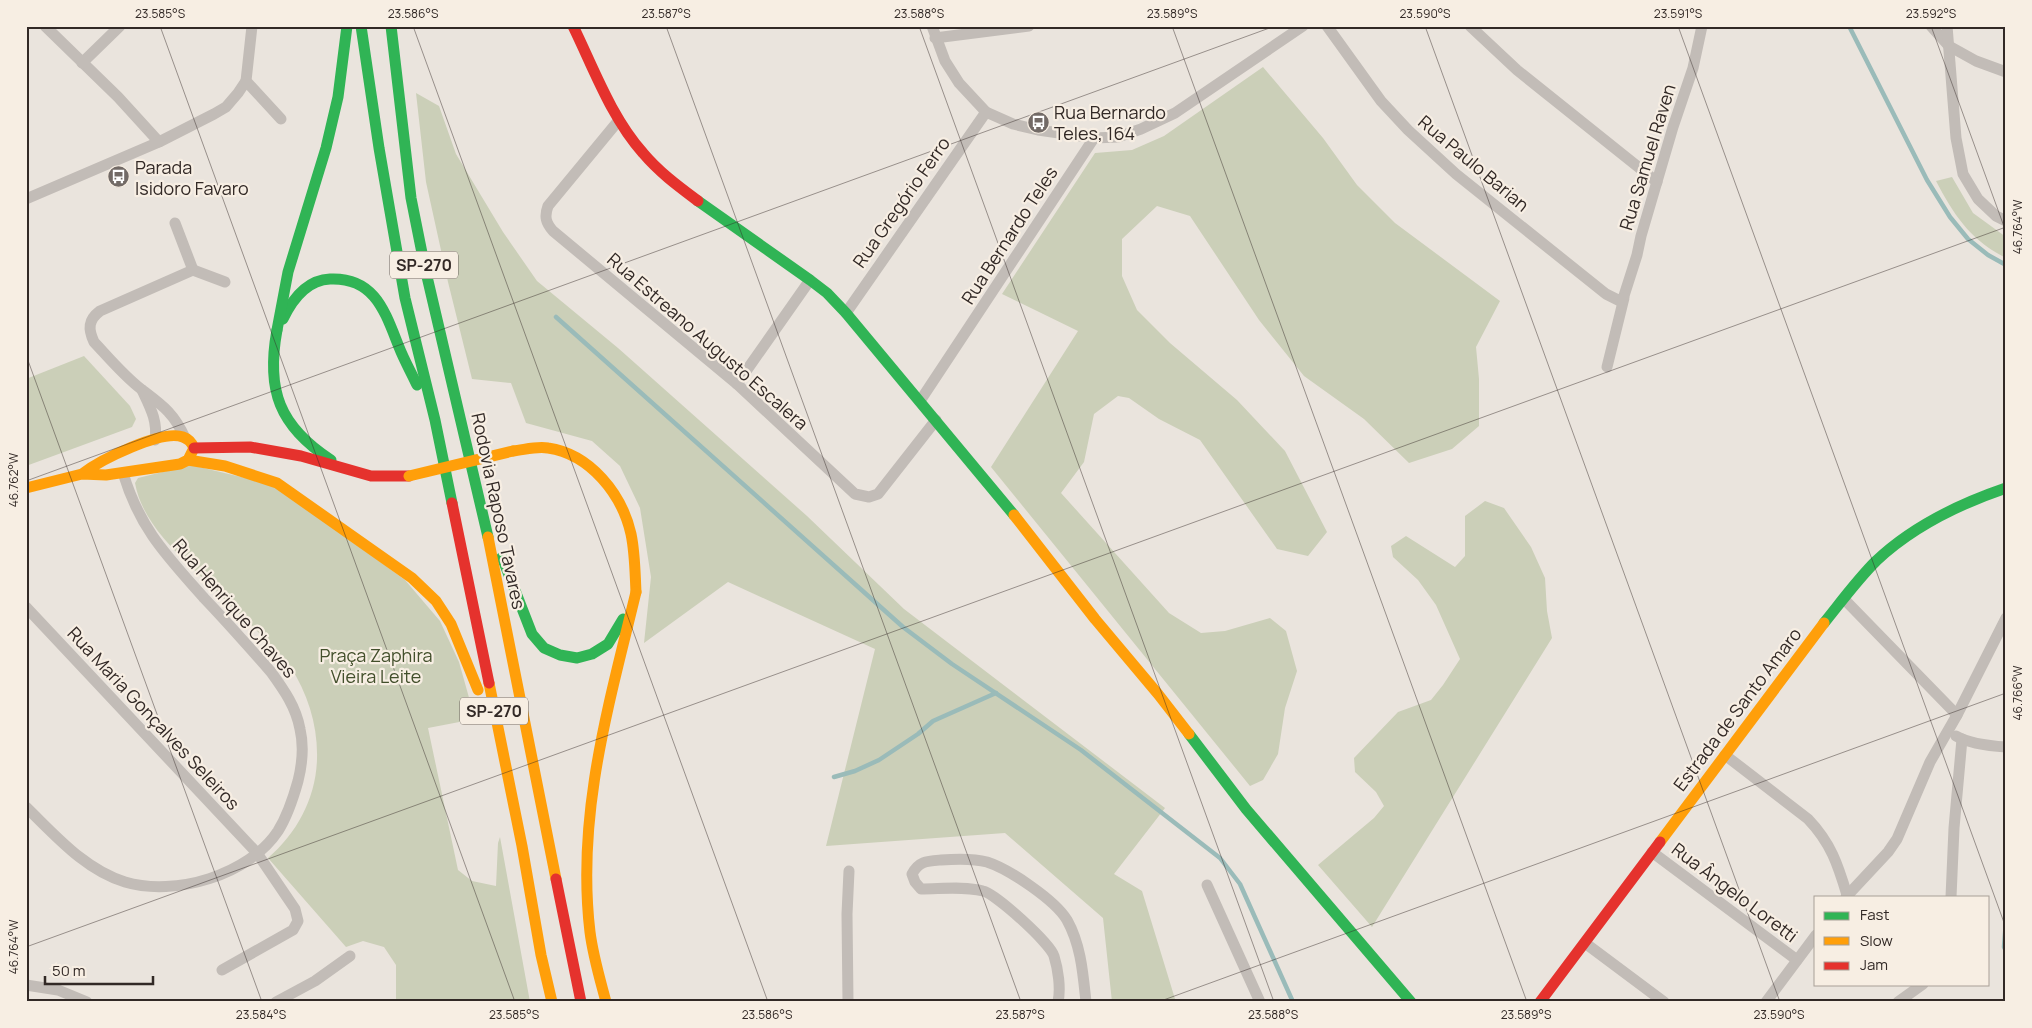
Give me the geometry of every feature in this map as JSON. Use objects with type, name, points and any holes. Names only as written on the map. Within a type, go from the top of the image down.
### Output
[{"type":"main road","points":[[344,467],[318,452],[300,436],[284,414],[275,389],[272,364],[290,263],[326,148],[338,98],[347,26]]},
{"type":"main road","name":"SP-270","points":[[361,26],[379,148],[404,288],[435,420],[552,1002]]},
{"type":"main road","name":"Rodovia Raposo Tavares","points":[[391,26],[411,198],[425,268],[480,500],[581,1002]]},
{"type":"main road","points":[[573,26],[619,120],[628,134],[663,174],[699,202],[810,280],[827,293],[846,313],[1014,515],[1095,619],[1158,694],[1246,809],[1411,1002]]},
{"type":"main road","points":[[277,330],[285,313],[297,297],[308,287],[324,279],[340,278],[361,284],[376,296],[400,350],[435,420]]},
{"type":"main road","points":[[82,474],[92,465],[155,440],[174,436],[185,438],[190,440],[194,448]]},
{"type":"main road","points":[[194,448],[250,447],[265,449],[344,467],[371,476],[387,477],[409,476],[513,451],[547,448],[568,454],[586,463],[604,479],[620,503],[629,527],[635,557],[636,592],[592,781],[587,868],[589,926]]},
{"type":"main road","points":[[188,460],[194,448]]},
{"type":"main road","points":[[123,473],[122,466],[125,451]]},
{"type":"main road","points":[[26,488],[82,474],[106,476],[160,468],[180,464],[188,460],[225,466],[277,483],[412,578],[436,600],[451,624],[469,665],[507,776]]},
{"type":"main road","name":"Estrada de Santo Amaro","points":[[1540,1002],[1725,754],[1870,568],[1899,542],[1924,525],[1983,496],[2006,488]]},
{"type":"main road","points":[[480,500],[532,634],[544,648],[560,655],[577,658],[592,654],[608,644],[620,625],[636,592]]},
{"type":"main road","points":[[546,824],[568,875]]},
{"type":"main road","points":[[575,892],[589,926],[606,1002]]},
{"type":"street","points":[[45,26],[118,97],[159,142]]},
{"type":"street","points":[[82,63],[120,26]]},
{"type":"street","points":[[26,186],[31,196],[159,142],[226,107],[246,81],[252,26]]},
{"type":"street","points":[[1029,26],[933,32],[945,61],[960,84],[986,112],[1013,124],[1038,130],[1094,138],[1118,137],[1141,129],[1175,113],[1303,26]]},
{"type":"street","name":"Rua Paulo Barian","points":[[1327,26],[1381,101],[1408,130],[1456,174],[1606,294],[1623,300]]},
{"type":"street","points":[[1470,26],[1516,70],[1657,182]]},
{"type":"street","name":"Rua Samuel Raven","points":[[1606,367],[1657,182],[1693,68],[1702,26]]},
{"type":"street","points":[[1931,26],[1949,46],[1976,61],[2006,72]]},
{"type":"street","points":[[1947,26],[1956,138],[1963,174],[1978,199],[1996,216],[2006,221]]},
{"type":"street","points":[[246,81],[281,120]]},
{"type":"street","name":"Rua Gregório Ferro","points":[[846,313],[986,112]]},
{"type":"street","name":"Rua Estreano Augusto Escalera","points":[[619,120],[548,206],[545,214],[547,224],[553,231],[737,384],[855,494],[863,497],[878,494],[936,420]]},
{"type":"street","name":"Rua Bernardo Teles","points":[[920,400],[1094,138]]},
{"type":"street","points":[[175,223],[194,270]]},
{"type":"street","points":[[185,438],[180,425],[169,411],[159,401],[141,389],[94,342],[90,334],[90,322],[93,316],[100,311],[194,270],[225,282]]},
{"type":"street","points":[[737,384],[810,280]]},
{"type":"street","points":[[141,389],[155,419],[157,430],[155,440]]},
{"type":"street","name":"Rua Henrique Chaves","points":[[26,807],[81,858],[103,873],[126,882],[150,886],[178,886],[221,875],[242,865],[277,832],[288,814],[294,797],[302,753],[300,729],[287,694],[271,672],[158,547],[142,522],[123,473]]},
{"type":"street","points":[[1844,599],[1957,715]]},
{"type":"street","name":"Rua Maria Gonçalves Seleiros","points":[[26,607],[256,853],[295,909],[298,921],[293,930],[286,936],[222,970]]},
{"type":"street","points":[[1725,754],[1808,819],[1820,832],[1829,845],[1836,861],[1847,896],[1888,852],[1897,839],[1930,762],[1957,715],[2006,618]]},
{"type":"street","points":[[1949,730],[1962,739],[1986,745],[2006,747]]},
{"type":"street","points":[[1951,896],[1952,854],[1962,739]]},
{"type":"street","name":"Rua Ângelo Loretti","points":[[1652,852],[1797,960]]},
{"type":"street","points":[[1058,1002],[1058,978],[1054,955],[1048,944],[986,891],[975,889],[921,889],[915,882],[912,874],[916,867],[924,861],[956,859],[985,862],[1008,871],[1038,891],[1066,918],[1075,938],[1083,972],[1086,1002]]},
{"type":"street","points":[[848,1002],[849,871]]},
{"type":"street","points":[[1207,885],[1260,1002]]},
{"type":"street","points":[[1766,1002],[1814,938]]},
{"type":"street","points":[[1585,943],[1664,1002]]},
{"type":"street","points":[[276,1002],[315,981],[350,956]]},
{"type":"street","points":[[26,985],[58,990],[88,1002]]},
{"type":"street","points":[[1898,1002],[1920,986]]},
{"type":"green space","points":[[1263,67],[1323,138],[1357,185],[1395,223],[1500,301],[1476,347],[1479,379],[1479,426],[1452,449],[1409,463],[1364,419],[1304,376],[1259,320],[1190,216],[1157,206],[1122,239],[1122,276],[1137,310],[1170,343],[1237,400],[1285,451],[1327,532],[1308,556],[1277,549],[1200,440],[1159,419],[1129,398],[1118,396],[1094,414],[1084,462],[1061,493],[1169,613],[1201,633],[1225,631],[1270,618],[1286,631],[1297,671],[1285,708],[1278,754],[1263,780],[1250,786],[991,467],[1078,331],[1002,294],[1095,153],[1132,150],[1164,136]]},
{"type":"green space","points":[[416,93],[439,106],[456,154],[503,232],[537,281],[618,348],[807,516],[904,609],[1165,808],[1114,874],[1142,891],[1175,999],[1164,1002],[1112,1002],[1103,918],[1005,833],[826,846],[875,649],[728,582],[644,643],[651,577],[640,508],[620,466],[592,441],[526,423],[511,383],[472,379],[426,182]]},
{"type":"green space","points":[[1952,177],[1973,213],[2006,237],[2006,258],[1993,251],[1973,235],[1949,205],[1936,181]]},
{"type":"green space","points":[[84,356],[130,406],[136,419],[132,427],[26,466],[26,379]]},
{"type":"green space","name":"Praça Zaphira Vieira Leite","points":[[191,465],[275,485],[405,580],[440,621],[459,662],[475,719],[428,728],[458,870],[472,881],[496,886],[498,843],[500,837],[530,1002],[396,1002],[396,965],[384,947],[363,941],[346,947],[268,858],[296,826],[309,801],[316,773],[317,759],[314,722],[302,688],[286,661],[188,564],[148,517],[138,495],[135,483],[138,478]]},
{"type":"green space","points":[[1485,501],[1504,508],[1531,547],[1545,578],[1547,611],[1552,638],[1372,927],[1318,865],[1374,818],[1384,806],[1376,792],[1355,772],[1354,758],[1398,712],[1431,700],[1460,659],[1436,605],[1418,580],[1393,557],[1391,546],[1406,536],[1455,567],[1465,556],[1465,516]]},
{"type":"waterway","points":[[1849,26],[1927,180],[1950,217],[1968,239],[1988,255],[2006,265]]},
{"type":"waterway","points":[[556,317],[903,627],[952,664],[1081,750],[1220,858],[1240,884],[1293,1002]]},
{"type":"waterway","points":[[834,777],[855,771],[879,760],[918,734],[933,721],[996,693]]},
{"type":"waterway","points":[[2006,921],[2004,947],[2006,951]]},
{"type":"traffic: fast","points":[[277,330],[288,272],[326,148],[338,97],[347,26]]},
{"type":"traffic: fast","points":[[361,26],[379,148],[405,298],[435,420],[452,503]]},
{"type":"traffic: fast","points":[[391,26],[411,198],[425,268],[488,537]]},
{"type":"traffic: fast","points":[[698,201],[827,293],[846,313],[1014,515]]},
{"type":"traffic: fast","points":[[283,319],[301,292],[314,283],[330,279],[345,280],[358,284],[368,290],[383,310],[417,385]]},
{"type":"traffic: fast","points":[[277,330],[273,371],[280,405],[288,420],[299,434],[331,460]]},
{"type":"traffic: fast","points":[[1824,623],[1869,568],[1890,548],[1937,517],[1971,501],[2006,488]]},
{"type":"traffic: fast","points":[[502,557],[532,634],[544,648],[560,655],[577,658],[592,654],[608,644],[623,619]]},
{"type":"traffic: fast","points":[[1189,734],[1246,809],[1411,1002]]},
{"type":"traffic: slow","points":[[26,488],[82,474],[106,475],[180,464],[188,460],[194,448],[190,441],[183,437],[161,437],[116,454],[82,474]]},
{"type":"traffic: slow","points":[[513,451],[548,448],[563,452],[577,458],[602,478],[612,491],[627,519],[635,563],[636,592]]},
{"type":"traffic: slow","points":[[409,476],[513,451]]},
{"type":"traffic: slow","points":[[188,460],[225,466],[277,483],[412,578],[436,601],[451,624],[478,690]]},
{"type":"traffic: slow","points":[[1014,515],[1095,619],[1189,734]]},
{"type":"traffic: slow","points":[[488,537],[556,879]]},
{"type":"traffic: slow","points":[[606,1002],[590,932],[587,845],[591,803],[606,718],[636,592]]},
{"type":"traffic: slow","points":[[1660,842],[1824,623]]},
{"type":"traffic: slow","points":[[489,683],[522,846],[541,955],[552,1002]]},
{"type":"traffic: jam","points":[[573,26],[612,108],[632,139],[656,166],[698,201]]},
{"type":"traffic: jam","points":[[194,448],[250,447],[301,456],[371,476],[409,476]]},
{"type":"traffic: jam","points":[[452,503],[489,683]]},
{"type":"traffic: jam","points":[[1540,1002],[1660,842]]},
{"type":"traffic: jam","points":[[556,879],[581,1002]]},
{"type":"place","name":"Rua Bernardo Teles, 164","points":[[1038,122]]},
{"type":"place","name":"Parada Isidoro Favaro","points":[[119,177]]}]
